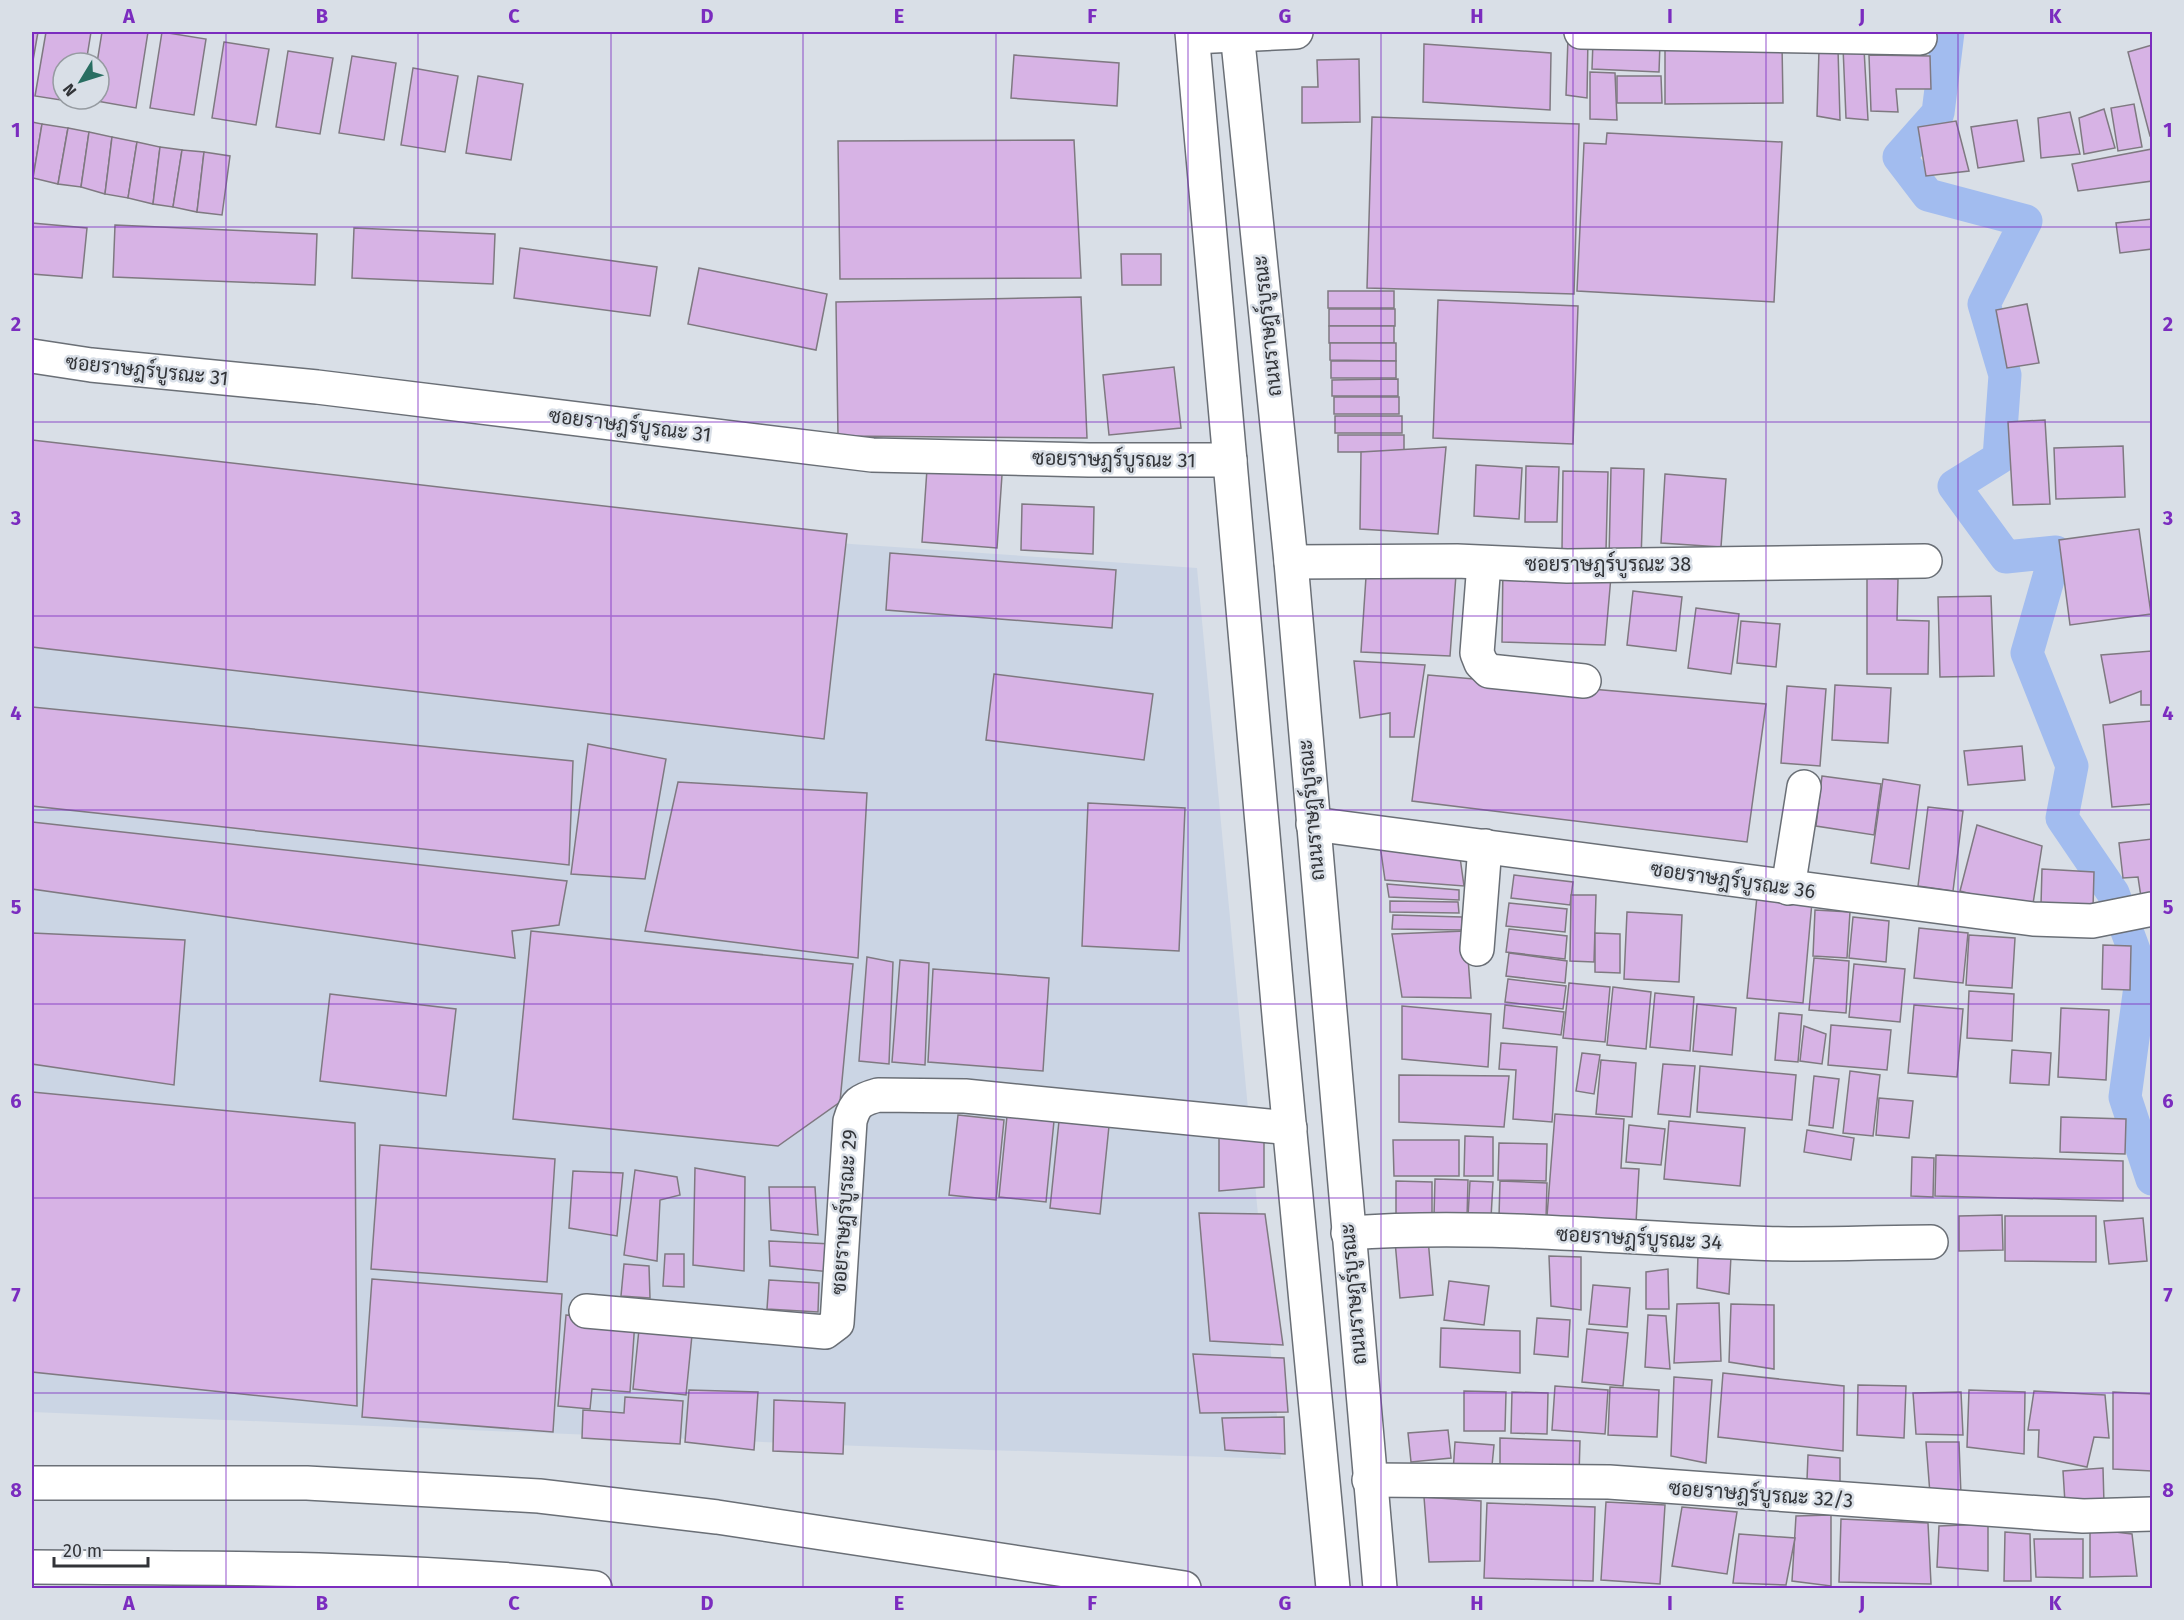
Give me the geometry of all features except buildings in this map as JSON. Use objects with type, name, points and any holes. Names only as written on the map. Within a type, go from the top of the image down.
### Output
[{"type":"main road","points":[[1296,32],[1192,34],[1333,1588]]},
{"type":"main road","points":[[1581,32],[1920,38]]},
{"type":"main road","name":"ถนนราษฎร์บูรณะ","points":[[1237,33],[1291,562],[1380,1588]]},
{"type":"main road","name":"ซอยราษฎร์บูรณะ 31","points":[[32,356],[91,365],[318,387],[872,455],[1089,460],[1230,460]]},
{"type":"main road","name":"ซอยราษฎร์บูรณะ 38","points":[[1291,562],[1567,566],[1925,561]]},
{"type":"main road","points":[[1484,563],[1477,653],[1481,663],[1489,671],[1584,681]]},
{"type":"main road","points":[[1788,888],[1804,787]]},
{"type":"main road","name":"ซอยราษฎร์บูรณะ 36","points":[[1312,824],[2033,919],[2092,921],[2137,912]]},
{"type":"main road","points":[[1477,949],[1485,846]]},
{"type":"main road","name":"ซอยราษฎร์บูรณะ 29","points":[[586,1311],[825,1332],[831,1329],[837,1323],[850,1121],[854,1107],[865,1098],[878,1095],[965,1096],[1290,1128]]},
{"type":"main road","name":"ซอยราษฎร์บูรณะ 34","points":[[1348,1233],[1401,1229],[1475,1230],[1756,1244],[1931,1242]]},
{"type":"main road","name":"ซอยราษฎร์บูรณะ 32/3","points":[[1369,1480],[1609,1482],[2083,1516],[2152,1514]]},
{"type":"main road","points":[[32,1483],[307,1483],[539,1496],[717,1517],[1184,1588]]},
{"type":"main road","points":[[32,1567],[335,1570],[497,1579],[595,1588]]},
{"type":"shaded area","points":[[32,450],[851,544],[1197,568],[1281,1459],[860,1446],[32,1412]]},
{"type":"waterway","points":[[1948,32],[1938,113],[1899,157],[1928,195],[2026,221],[1984,304],[2005,375],[1999,458],[1954,486],[2006,557],[2056,552],[2027,653],[2072,766],[2062,818],[2113,893],[2142,972],[2125,1097],[2152,1179]]}]
